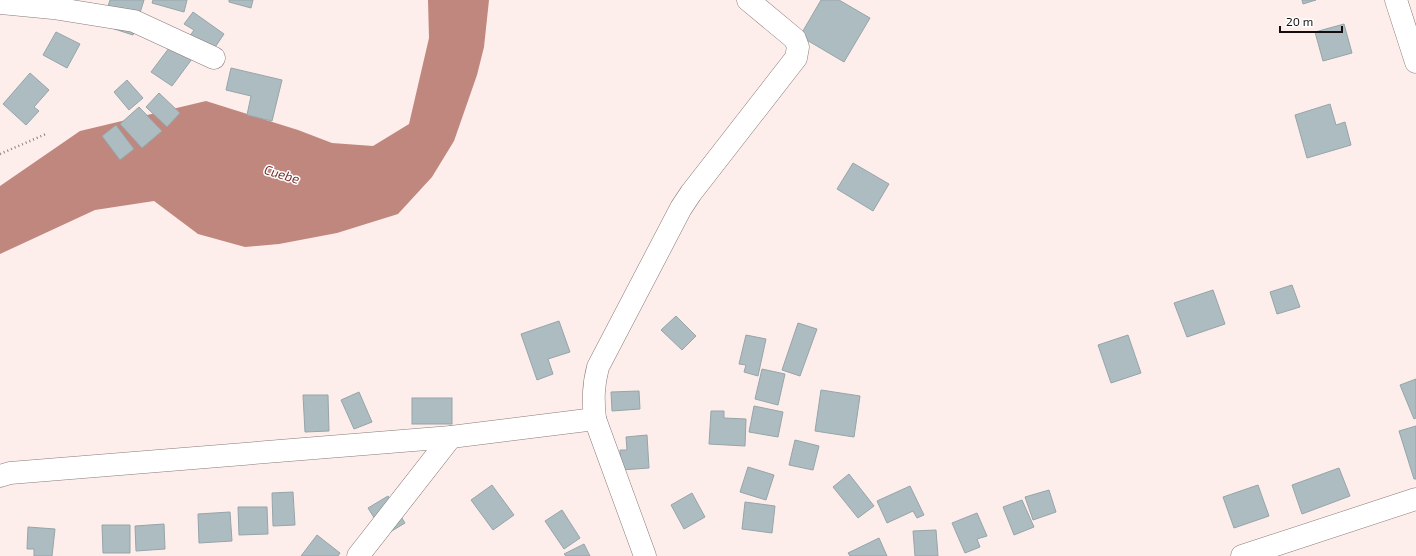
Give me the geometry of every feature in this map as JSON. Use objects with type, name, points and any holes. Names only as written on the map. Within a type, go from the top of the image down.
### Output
[{"type":"street","points":[[645,556],[595,419],[593,397],[595,381],[598,367],[680,208],[796,58],[798,48],[795,39],[748,0]]},
{"type":"street","points":[[1396,0],[1416,62]]},
{"type":"street","points":[[0,3],[61,9],[134,21],[214,58]]},
{"type":"street","points":[[0,476],[10,473],[452,437],[595,419]]},
{"type":"street","points":[[358,556],[452,437]]},
{"type":"street","points":[[1242,556],[1280,551],[1416,498]]},
{"type":"path","points":[[0,154],[46,134]]},
{"type":"water","name":"Cuebe","points":[[428,0],[489,0],[484,47],[477,75],[454,141],[432,177],[398,214],[337,233],[279,244],[245,247],[198,234],[154,201],[95,210],[0,254],[0,186],[80,131],[206,101],[298,130],[332,143],[373,146],[409,124],[429,38]]},
{"type":"building","points":[[110,0],[144,0],[133,35],[102,25]]},
{"type":"building","points":[[153,0],[187,0],[184,12],[152,3]]},
{"type":"building","points":[[229,0],[253,0],[251,8],[229,2]]},
{"type":"building","points":[[821,0],[839,0],[870,18],[844,62],[800,36]]},
{"type":"building","points":[[1302,0],[1316,0],[1303,4]]},
{"type":"building","points":[[193,12],[224,34],[207,59],[185,43],[194,30],[184,24]]},
{"type":"building","points":[[1344,24],[1352,53],[1323,61],[1315,32]]},
{"type":"building","points":[[56,32],[80,44],[67,68],[43,55]]},
{"type":"building","points":[[172,44],[192,59],[172,86],[151,72]]},
{"type":"building","points":[[231,68],[282,80],[272,121],[247,115],[251,96],[226,90]]},
{"type":"building","points":[[30,73],[49,90],[34,107],[39,111],[26,125],[3,104]]},
{"type":"building","points":[[127,80],[143,98],[129,110],[114,92]]},
{"type":"building","points":[[159,93],[180,113],[167,127],[146,107]]},
{"type":"building","points":[[1330,104],[1336,125],[1345,122],[1351,145],[1307,158],[1295,115]]},
{"type":"building","points":[[139,107],[162,131],[142,148],[120,124]]},
{"type":"building","points":[[116,125],[134,149],[120,160],[102,136]]},
{"type":"building","points":[[853,163],[889,184],[873,211],[837,189]]},
{"type":"building","points":[[1292,285],[1300,307],[1277,314],[1270,292]]},
{"type":"building","points":[[1213,290],[1225,324],[1187,337],[1174,303]]},
{"type":"building","points":[[676,316],[696,336],[682,350],[661,330]]},
{"type":"building","points":[[559,321],[570,352],[548,359],[553,374],[537,380],[521,334]]},
{"type":"building","points":[[798,323],[817,329],[800,376],[782,370]]},
{"type":"building","points":[[746,335],[766,339],[758,376],[744,372],[746,365],[739,364]]},
{"type":"building","points":[[1128,335],[1141,373],[1111,383],[1098,345]]},
{"type":"building","points":[[762,369],[785,374],[778,405],[755,399]]},
{"type":"building","points":[[1416,379],[1416,418],[1414,419],[1400,385]]},
{"type":"building","points":[[821,390],[860,396],[854,437],[815,431]]},
{"type":"building","points":[[639,391],[640,409],[612,411],[611,392]]},
{"type":"building","points":[[359,392],[372,422],[354,429],[341,400]]},
{"type":"building","points":[[303,395],[328,395],[329,431],[305,432]]},
{"type":"building","points":[[412,398],[452,398],[452,424],[412,424]]},
{"type":"building","points":[[754,406],[783,412],[778,437],[749,432]]},
{"type":"building","points":[[711,411],[724,411],[724,418],[746,419],[745,446],[709,444]]},
{"type":"building","points":[[1416,426],[1416,479],[1414,479],[1399,431]]},
{"type":"building","points":[[647,435],[649,468],[621,470],[620,450],[627,450],[626,437]]},
{"type":"building","points":[[795,440],[819,446],[813,470],[789,465]]},
{"type":"building","points":[[748,467],[774,475],[766,500],[740,492]]},
{"type":"building","points":[[1339,468],[1350,496],[1302,514],[1292,485]]},
{"type":"building","points":[[849,474],[874,506],[858,518],[833,487]]},
{"type":"building","points":[[492,485],[514,515],[493,530],[471,500]]},
{"type":"building","points":[[1258,485],[1269,516],[1234,528],[1223,497]]},
{"type":"building","points":[[910,486],[924,515],[917,518],[913,511],[887,523],[877,501]]},
{"type":"building","points":[[1049,490],[1056,512],[1033,520],[1025,497]]},
{"type":"building","points":[[293,492],[295,525],[273,526],[272,493]]},
{"type":"building","points":[[692,493],[705,517],[684,529],[671,505]]},
{"type":"building","points":[[388,496],[405,523],[385,535],[368,508]]},
{"type":"building","points":[[1022,500],[1034,527],[1014,535],[1003,507]]},
{"type":"building","points":[[745,502],[775,506],[772,533],[742,529]]},
{"type":"building","points":[[238,507],[267,507],[268,534],[239,535]]},
{"type":"building","points":[[562,510],[580,538],[564,549],[545,521]]},
{"type":"building","points":[[230,512],[232,541],[199,543],[198,514]]},
{"type":"building","points":[[977,513],[987,536],[977,539],[980,547],[965,553],[952,523]]},
{"type":"building","points":[[164,524],[165,549],[136,551],[135,526]]},
{"type":"building","points":[[102,525],[130,525],[130,553],[103,553]]},
{"type":"building","points":[[28,527],[55,529],[52,556],[34,556],[34,549],[27,549]]},
{"type":"building","points":[[936,530],[938,556],[915,556],[913,531]]},
{"type":"building","points":[[317,535],[340,553],[338,556],[301,556]]},
{"type":"building","points":[[879,538],[887,556],[850,556],[848,553]]},
{"type":"building","points":[[584,544],[590,556],[566,556],[564,554]]}]
